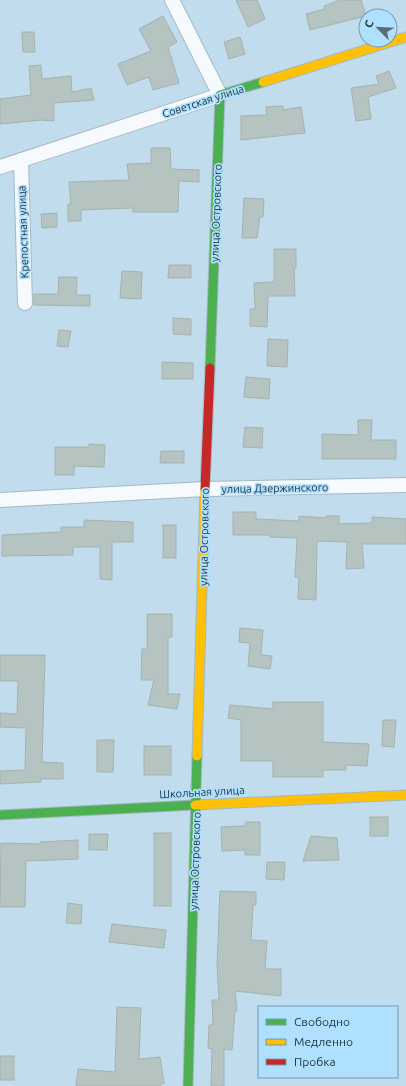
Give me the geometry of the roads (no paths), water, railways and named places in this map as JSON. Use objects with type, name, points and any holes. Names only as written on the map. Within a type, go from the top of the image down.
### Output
[{"type":"street","name":"улица Островского","points":[[172,0],[220,95],[205,489],[188,1086]]},
{"type":"street","name":"Советская улица","points":[[0,167],[220,95],[406,37]]},
{"type":"street","name":"Крепостная улица","points":[[21,160],[25,303]]},
{"type":"street","name":"улица Дзержинского","points":[[0,500],[205,489],[406,485]]},
{"type":"street","name":"Школьная улица","points":[[0,815],[197,804],[406,796]]}]
